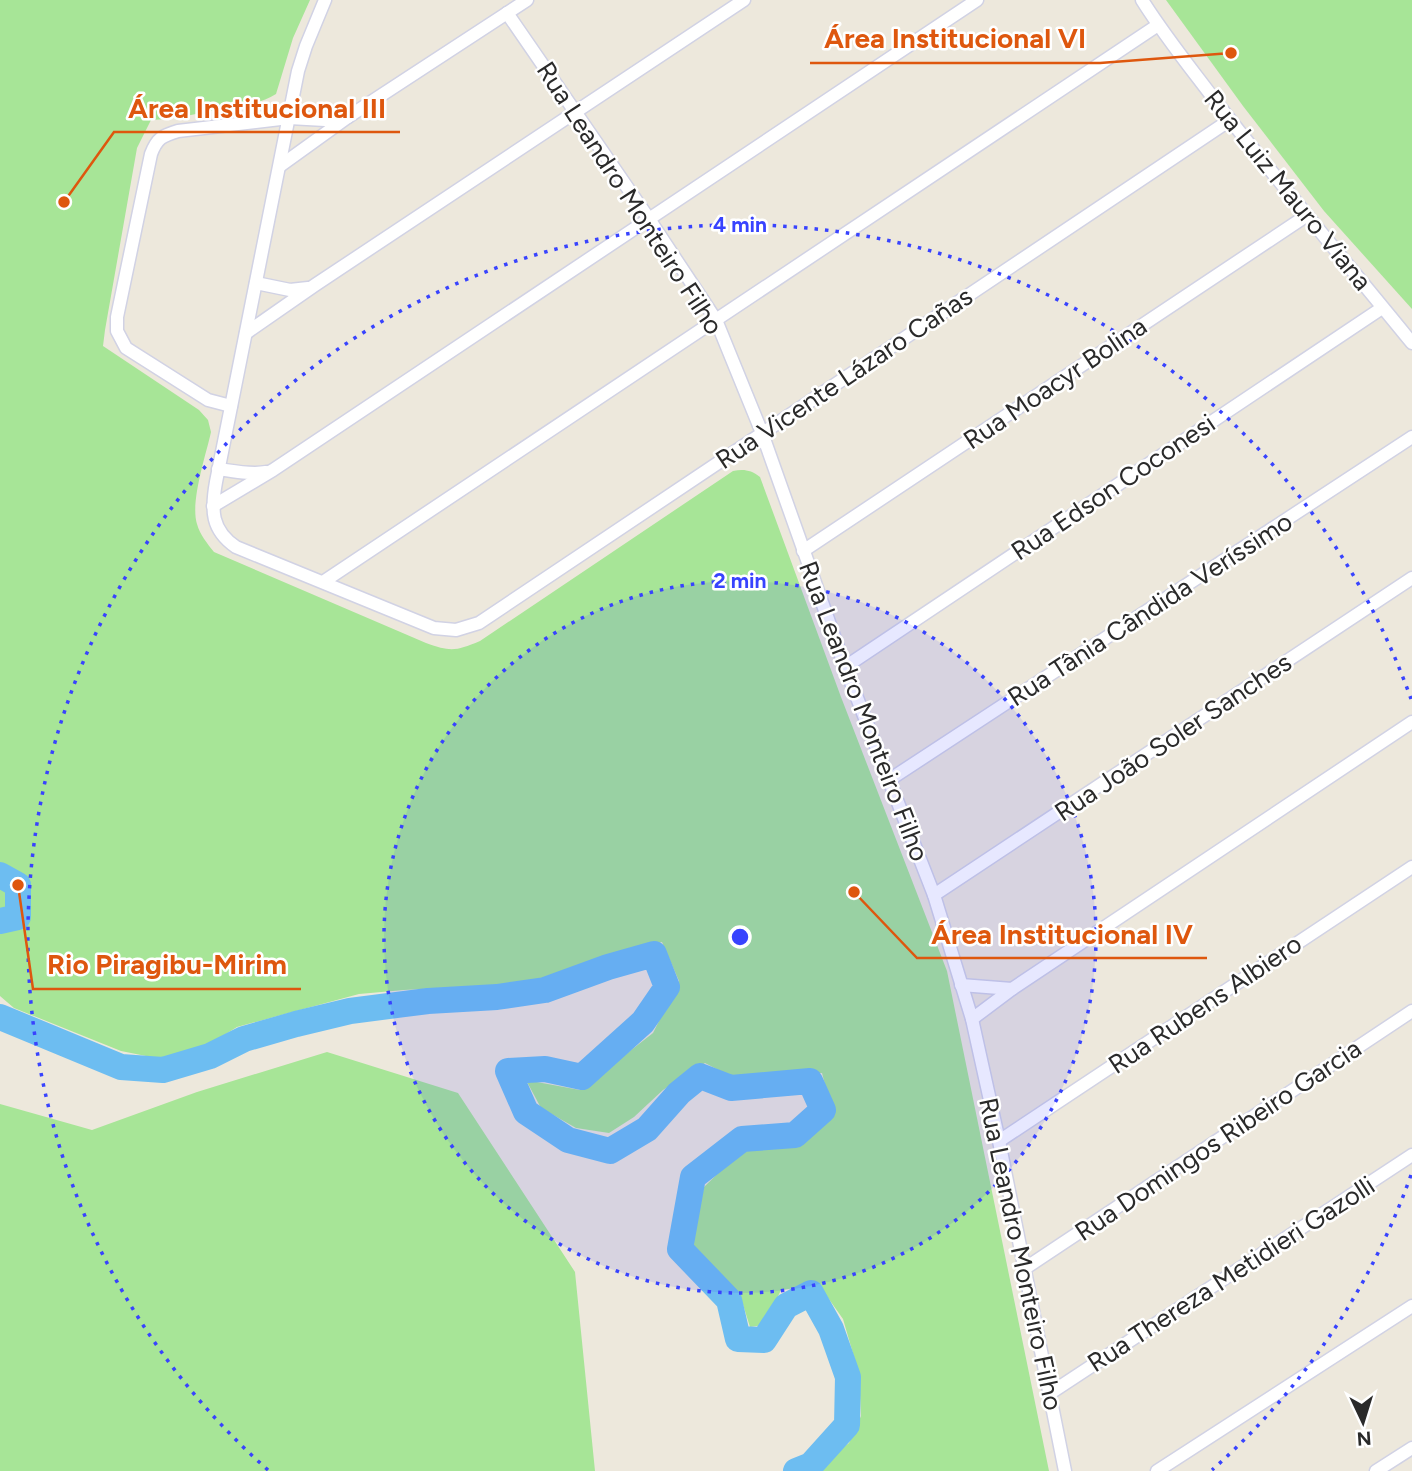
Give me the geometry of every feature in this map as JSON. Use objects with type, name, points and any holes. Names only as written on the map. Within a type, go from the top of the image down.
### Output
[{"type":"street","points":[[325,0],[298,71],[218,469],[213,506],[218,527],[225,539],[236,547],[323,582],[1158,25]]},
{"type":"street","points":[[280,166],[348,117],[527,0]]},
{"type":"street","points":[[246,333],[744,0]]},
{"type":"street","points":[[213,506],[273,470],[977,0]]},
{"type":"street","name":"Rua Luiz Mauro Viana","points":[[1142,0],[1230,120],[1412,343]]},
{"type":"street","name":"Rua Leandro Monteiro Filho","points":[[508,13],[716,320],[762,433],[845,667],[934,895],[972,1019],[1065,1471]]},
{"type":"street","points":[[231,406],[208,400],[126,348],[117,331],[117,317],[155,143],[164,135],[178,131],[289,118],[325,120],[348,117]]},
{"type":"street","name":"Rua Vicente Lázaro Cañas","points":[[323,582],[435,628],[456,630],[480,623],[1230,120]]},
{"type":"street","name":"Rua Moacyr Bolina","points":[[803,551],[1306,216]]},
{"type":"street","points":[[257,283],[290,290],[315,285]]},
{"type":"street","name":"Rua Edson Coconesi","points":[[845,667],[1382,308]]},
{"type":"street","name":"Rua Tânia Cândida Veríssimo","points":[[889,780],[1412,437]]},
{"type":"street","points":[[218,469],[260,473],[273,470]]},
{"type":"street","name":"Rua João Soler Sanches","points":[[934,895],[1412,578]]},
{"type":"street","points":[[972,1019],[1012,989],[1412,722]]},
{"type":"street","name":"Rua Rubens Albiero","points":[[999,1141],[1412,867]]},
{"type":"street","points":[[961,985],[1012,989]]},
{"type":"street","name":"Rua Domingos Ribeiro Garcia","points":[[1024,1269],[1412,1011]]},
{"type":"street","name":"Rua Thereza Metidieri Gazolli","points":[[1049,1394],[1412,1155]]},
{"type":"street","points":[[1157,1471],[1412,1306]]},
{"type":"street","points":[[1376,1471],[1412,1448]]},
{"type":"green space","points":[[0,0],[310,0],[293,38],[276,94],[248,105],[151,120],[137,148],[105,330],[103,346],[199,410],[208,420],[211,432],[197,491],[195,515],[200,532],[214,552],[426,643],[448,649],[459,648],[480,641],[733,471],[747,471],[760,477],[841,697],[947,971],[1049,1471],[813,1471],[849,1443],[861,1416],[859,1374],[843,1319],[819,1285],[781,1290],[764,1325],[750,1327],[740,1295],[691,1247],[704,1187],[743,1149],[802,1143],[833,1116],[822,1073],[732,1077],[705,1063],[663,1090],[634,1117],[609,1133],[576,1128],[541,1108],[526,1080],[580,1090],[653,1033],[679,981],[662,942],[583,963],[544,979],[359,994],[237,1027],[200,1050],[161,1059],[121,1051],[14,1008],[0,996]]},
{"type":"green space","points":[[1166,0],[1412,0],[1412,309],[1324,211]]},
{"type":"green space","points":[[327,1052],[458,1093],[575,1272],[595,1471],[0,1471],[0,1104],[92,1130],[197,1092]]},
{"type":"waterway","points":[[0,875],[18,885],[18,917],[0,921]]},
{"type":"waterway","points":[[0,1017],[121,1067],[163,1070],[210,1056],[244,1039],[350,1011],[545,990],[654,954],[667,987],[643,1022],[582,1077],[545,1069],[508,1071],[526,1112],[568,1140],[610,1151],[647,1129],[679,1093],[700,1076],[731,1088],[810,1081],[823,1110],[795,1135],[742,1139],[693,1177],[680,1249],[729,1300],[738,1339],[764,1340],[786,1306],[811,1293],[831,1329],[848,1377],[847,1425],[811,1465],[796,1471]]},
{"type":"place","name":"Área Institucional VI","points":[[1231,53]]},
{"type":"place","name":"Área Institucional III","points":[[64,202]]},
{"type":"place","name":"Rio Piragibu-Mirim","points":[[18,885]]},
{"type":"place","name":"Área Institucional IV","points":[[854,892]]}]
